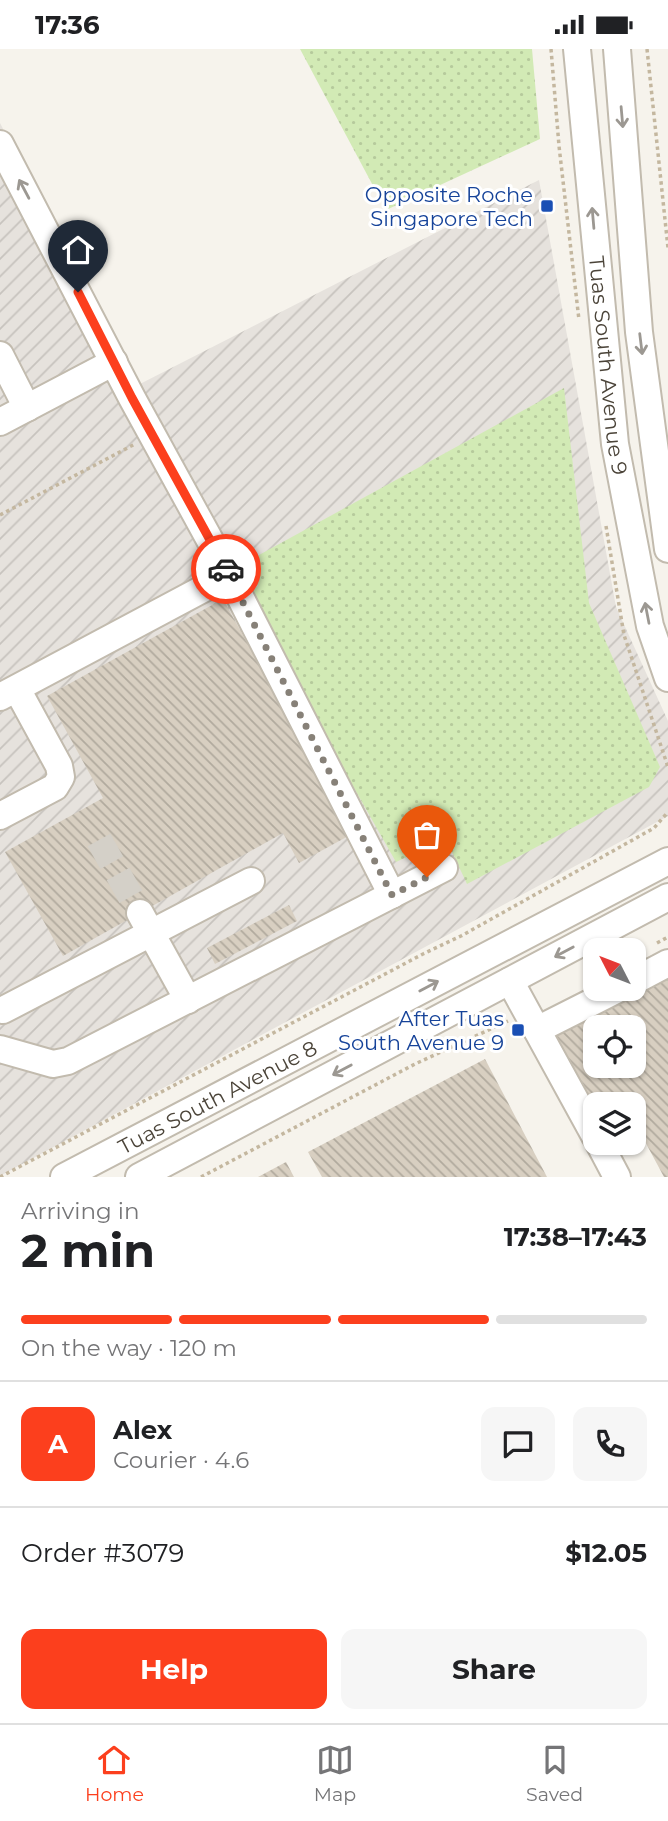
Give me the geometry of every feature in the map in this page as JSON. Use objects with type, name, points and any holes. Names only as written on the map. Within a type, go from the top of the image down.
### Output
[{"type":"street","name":"Tuas South Avenue 9","points":[[577,49],[615,444],[650,626],[668,678]]},
{"type":"street","name":"Tuas South Avenue 9","points":[[617,49],[639,332],[668,549]]},
{"type":"street","points":[[0,144],[229,575],[392,895]]},
{"type":"street","points":[[0,355],[27,408]]},
{"type":"street","points":[[0,422],[114,362]]},
{"type":"street","points":[[0,815],[55,787],[61,776],[59,766],[8,693],[229,575]]},
{"type":"street","points":[[623,886],[668,842]]},
{"type":"street","name":"Tuas South Avenue 8","points":[[64,1177],[668,861]]},
{"type":"street","points":[[0,1049],[52,1064],[68,1061],[444,868]]},
{"type":"street","points":[[1,1007],[146,924],[251,881]]},
{"type":"street","name":"Tuas South Avenue 8","points":[[139,1177],[668,897]]},
{"type":"street","points":[[146,924],[188,1000]]},
{"type":"street","points":[[646,975],[668,963]]},
{"type":"street","points":[[510,981],[583,1114]]},
{"type":"street","points":[[537,1030],[594,1001]]},
{"type":"street","points":[[605,1155],[617,1177]]},
{"type":"path","points":[[648,49],[668,248]]},
{"type":"path","points":[[0,515],[153,435]]},
{"type":"path","points":[[0,1177],[461,936],[654,828],[668,812]]},
{"type":"path","points":[[201,1177],[415,1064]]},
{"type":"shaded area","points":[[0,123],[136,386],[539,180],[616,607],[668,721],[668,816],[0,1176]]},
{"type":"green space","points":[[300,49],[532,49],[540,139],[386,210]]},
{"type":"green space","points":[[564,388],[589,603],[660,767],[649,787],[467,884],[446,839],[396,862],[244,594],[258,586],[248,561]]},
{"type":"building","points":[[223,599],[352,834],[299,863],[283,833],[63,956],[5,852],[103,798],[47,696]]},
{"type":"building","points":[[289,905],[297,921],[215,964],[207,948]]},
{"type":"building","points":[[668,972],[668,1177],[664,1177],[646,1143],[646,1092],[587,1092],[556,1035],[583,1020],[583,1078],[646,1078],[646,1015],[592,1015],[616,1001],[646,1001],[646,984]]},
{"type":"building","points":[[485,1059],[547,1177],[322,1177],[308,1152]]},
{"type":"building","points":[[286,1162],[294,1177],[258,1177]]},
{"type":"tunnel","points":[[99,840],[140,913]]},
{"type":"way so far","points":[[226,569],[392,895],[427,877]]},
{"type":"place","name":"Opposite Roche Singapore Tech","points":[[547,206]]},
{"type":"place","name":"After Tuas South Avenue 9","points":[[518,1030]]},
{"type":"route","points":[[78,292],[132,398],[226,569]]}]
